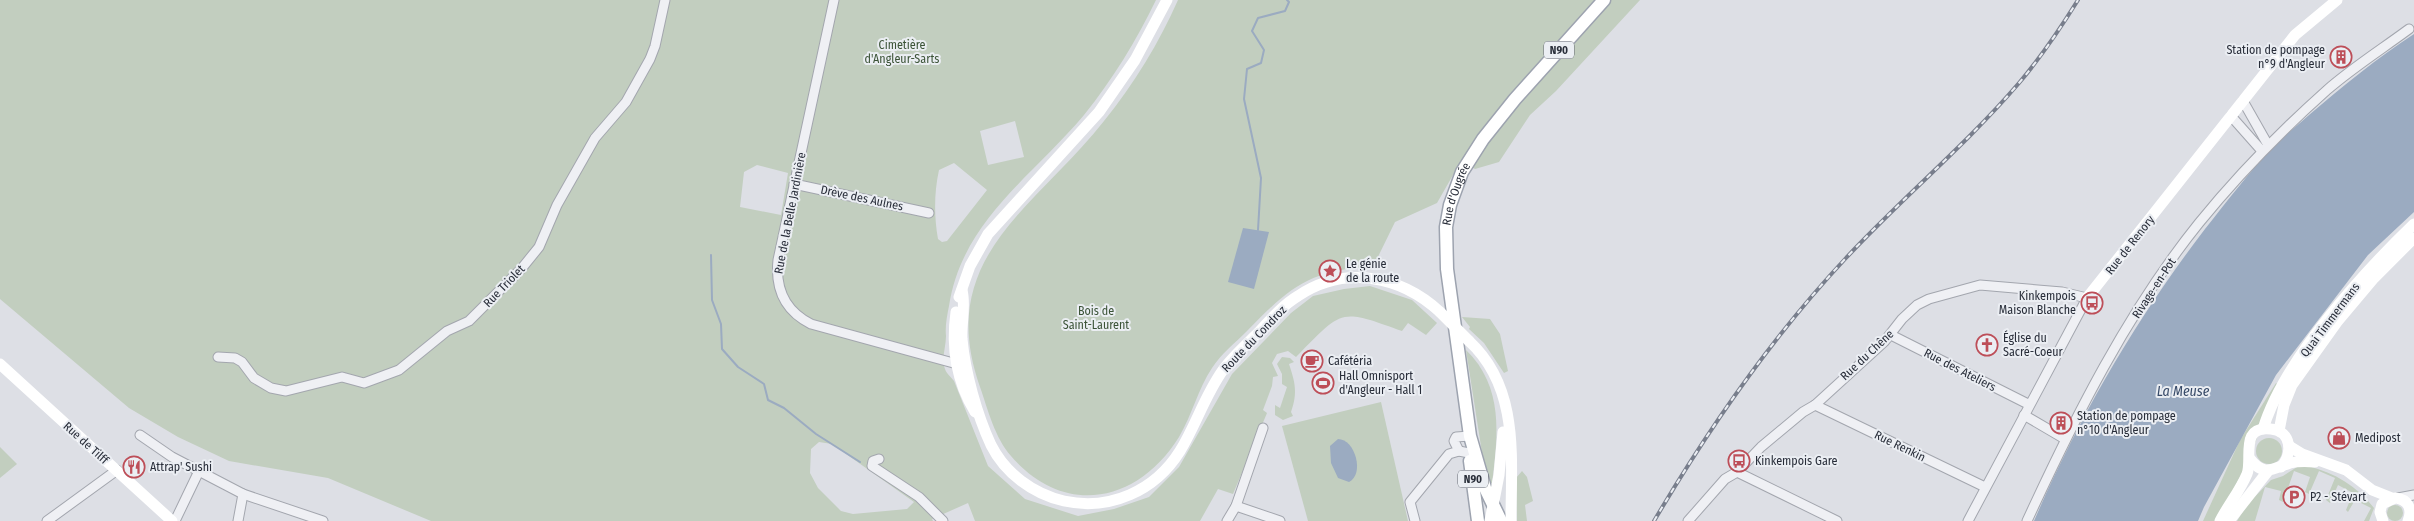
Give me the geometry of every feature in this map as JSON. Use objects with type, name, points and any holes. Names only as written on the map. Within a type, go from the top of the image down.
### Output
[{"type":"main road","name":"Route du Condroz","points":[[984,426],[969,403],[957,364],[954,331],[958,298],[975,256],[992,227],[1073,142],[1103,106],[1141,50],[1167,0]]},
{"type":"main road","name":"Rue d'Ougrée","points":[[1501,521],[1493,507],[1470,436],[1446,252],[1446,227],[1456,188],[1470,157],[1515,100],[1604,0]]},
{"type":"main road","name":"Rue de Renory","points":[[2087,298],[2295,35],[2337,0]]},
{"type":"main road","name":"Quai Timmermans","points":[[2263,429],[2275,399],[2286,379],[2328,318],[2388,249],[2414,224]]},
{"type":"main road","name":"Quai Timmermans","points":[[2279,431],[2284,405],[2292,385],[2338,322],[2374,278],[2414,238]]},
{"type":"main road","name":"Route du Condroz","points":[[962,290],[964,298],[962,319],[964,348],[974,393],[984,426],[995,451],[1017,477],[1038,492],[1056,499],[1078,504],[1097,504],[1119,500],[1148,486],[1174,460],[1218,378],[1236,355],[1289,302],[1313,287],[1333,280],[1357,277],[1379,278],[1402,285],[1419,295],[1440,312],[1470,341],[1491,366],[1510,420],[1511,521]]},
{"type":"main road","name":"Rue de Tilff","points":[[0,364],[174,521]]},
{"type":"main road","points":[[957,364],[963,368],[974,393]]},
{"type":"main road","name":"Route du Condroz","points":[[1490,521],[1502,455],[1503,398]]},
{"type":"main road","points":[[2325,462],[2300,461],[2268,471],[2260,469],[2250,460],[2247,452],[2253,435],[2263,429],[2279,431],[2289,446],[2302,454],[2325,462],[2346,470],[2372,490],[2405,501],[2409,507],[2408,521]]},
{"type":"main road","name":"Rue d'Ougrée","points":[[1470,436],[1464,452],[1478,521]]},
{"type":"main road","points":[[2281,467],[2286,461],[2289,446]]},
{"type":"main road","points":[[2220,521],[2246,476],[2250,460]]},
{"type":"main road","points":[[2229,521],[2268,471]]},
{"type":"main road","points":[[2372,490],[2380,508],[2383,521]]},
{"type":"main road","points":[[2380,508],[2384,502],[2395,498]]},
{"type":"street","name":"Rue Triolet","points":[[218,357],[235,358],[242,362],[254,378],[271,388],[286,391],[342,377],[364,383],[399,370],[447,331],[469,322],[522,268],[539,247],[557,205],[595,138],[626,102],[646,68],[655,46],[665,0]]},
{"type":"street","name":"Rue de la Belle Jardinière","points":[[834,0],[794,184],[777,274],[782,296],[790,309],[811,324],[957,364]]},
{"type":"street","name":"Rivage-en-Pot","points":[[2027,521],[2065,438],[2133,320],[2175,255],[2198,224],[2265,148],[2328,88],[2409,29]]},
{"type":"street","points":[[2243,101],[2265,148]]},
{"type":"street","points":[[2231,116],[2265,148]]},
{"type":"street","name":"Drève des Aulnes","points":[[794,184],[929,213]]},
{"type":"street","name":"Rue du Chêne","points":[[1688,521],[1725,479],[1737,472],[1761,447],[1815,405],[1891,335],[1902,319],[1917,305],[1929,299],[1980,285],[2041,289],[2087,298]]},
{"type":"street","name":"Rue de Renory","points":[[1968,521],[2028,404],[2087,298]]},
{"type":"street","name":"Rue des Ateliers","points":[[1891,335],[2028,404]]},
{"type":"street","name":"Rue Renkin","points":[[1815,405],[1984,487]]},
{"type":"street","points":[[2024,415],[2065,438]]},
{"type":"street","points":[[1227,521],[1236,506],[1263,428]]},
{"type":"street","points":[[140,435],[199,471],[243,494],[323,521]]},
{"type":"street","points":[[1415,521],[1410,502],[1449,454],[1464,452]]},
{"type":"street","points":[[879,459],[873,461],[872,466],[919,498],[943,521]]},
{"type":"street","points":[[47,521],[116,470]]},
{"type":"street","points":[[174,521],[199,471]]},
{"type":"street","points":[[1737,472],[1836,521]]},
{"type":"street","points":[[238,521],[243,494]]},
{"type":"street","points":[[2395,498],[2414,495]]},
{"type":"street","points":[[1236,506],[1280,521]]},
{"type":"green space","name":"Cimetière d'Angleur-Sarts","points":[[0,0],[1156,0],[1132,45],[1105,88],[1064,138],[1002,202],[968,249],[956,276],[946,321],[944,365],[946,372],[954,381],[988,466],[1025,499],[1078,516],[1114,509],[1149,497],[1179,467],[1232,374],[1291,313],[1313,296],[1344,289],[1370,286],[1412,300],[1437,323],[1426,335],[1408,323],[1402,331],[1353,316],[1343,317],[1324,329],[1296,357],[1288,351],[1277,354],[1272,363],[1278,376],[1273,377],[1272,386],[1263,410],[1267,413],[1233,494],[1218,489],[1200,521],[975,521],[968,503],[932,519],[933,521],[431,521],[328,478],[229,461],[178,437],[129,408],[0,299]],"holes":[[[1015,121],[1024,157],[988,165],[980,131]],[[954,163],[987,190],[947,241],[942,242],[938,239],[935,213],[935,196],[939,170]],[[757,165],[788,173],[781,215],[740,207],[744,172]],[[819,442],[832,444],[914,502],[907,509],[853,514],[841,511],[818,488],[810,473],[811,449]]]},
{"type":"green space","name":"Bois de Saint-Laurent","points":[[1178,0],[1640,0],[1556,91],[1530,115],[1499,162],[1475,169],[1461,161],[1437,203],[1395,222],[1373,267],[1333,272],[1317,277],[1289,292],[1262,316],[1216,363],[1207,376],[1179,437],[1162,459],[1143,477],[1122,488],[1100,494],[1077,495],[1054,488],[1032,476],[1005,449],[992,423],[980,387],[969,342],[970,303],[981,269],[999,238],[1023,209],[1077,152],[1126,93],[1163,32]]},
{"type":"green space","points":[[1462,317],[1490,319],[1500,334],[1508,371],[1504,373],[1484,343],[1469,329],[1470,327]]},
{"type":"green space","points":[[1466,350],[1478,364],[1493,396],[1496,412],[1496,447],[1492,483],[1487,482],[1485,472]]},
{"type":"green space","points":[[1282,357],[1290,358],[1294,362],[1289,364],[1295,393],[1291,412],[1293,416],[1283,420],[1275,415],[1275,405],[1280,408],[1287,387],[1282,384],[1282,374],[1277,364]]},
{"type":"green space","points":[[2276,383],[2278,385],[2245,468],[2216,521],[2203,521],[2240,440]]},
{"type":"green space","points":[[1381,402],[1408,521],[1308,521],[1282,426]]},
{"type":"green space","points":[[2269,438],[2278,442],[2282,451],[2278,460],[2269,464],[2260,460],[2256,451],[2260,442]]},
{"type":"green space","points":[[0,447],[17,464],[0,478]]},
{"type":"green space","points":[[2308,466],[2327,472],[2345,481],[2360,493],[2374,508],[2369,521],[2364,521],[2371,508],[2355,500],[2348,512],[2346,510],[2353,493],[2338,485],[2330,503],[2326,500],[2335,478],[2319,471],[2309,494],[2305,492],[2310,477],[2294,471],[2283,502],[2279,500],[2281,491],[2265,487],[2255,521],[2237,521],[2247,505],[2271,480],[2283,476],[2297,467]]},
{"type":"green space","points":[[1522,471],[1527,477],[1533,501],[1525,505],[1527,521],[1517,521],[1516,478]]},
{"type":"green space","points":[[2392,505],[2398,505],[2403,510],[2401,519],[2392,521],[2387,516],[2387,510]]},
{"type":"water","name":"La Meuse","points":[[2414,34],[2414,212],[2368,255],[2276,375],[2198,521],[2034,521],[2070,444],[2110,370],[2156,298],[2205,229],[2248,175],[2279,141],[2360,73]]},
{"type":"water","points":[[1243,228],[1269,232],[1254,289],[1228,282]]},
{"type":"water","points":[[1338,439],[1349,445],[1356,457],[1356,472],[1354,478],[1349,482],[1338,478],[1331,463],[1330,446]]},
{"type":"waterway","points":[[1258,230],[1261,178],[1244,99],[1247,69],[1261,63],[1264,50],[1252,31],[1258,18],[1285,11],[1289,2],[1287,0]]},
{"type":"waterway","points":[[711,255],[712,300],[721,324],[722,349],[738,367],[764,384],[768,400],[784,408],[816,434],[860,462]]},
{"type":"railway","points":[[1654,521],[1719,418],[1767,351],[1793,319],[1867,236],[1955,150],[2019,83],[2078,0]]},
{"type":"place","name":"Station de pompage n°9 d'Angleur","points":[[2341,57]]},
{"type":"place","name":"Le génie de la route","points":[[1330,271]]},
{"type":"place","name":"Kinkempois Maison Blanche","points":[[2092,303]]},
{"type":"place","name":"Église du Sacré-Coeur","points":[[1987,345]]},
{"type":"place","name":"Cafétéria","points":[[1312,361]]},
{"type":"place","name":"Hall Omnisport d'Angleur - Hall 1","points":[[1323,383]]},
{"type":"place","name":"Station de pompage n°10 d'Angleur","points":[[2061,423]]},
{"type":"place","name":"Medipost","points":[[2339,438]]},
{"type":"place","name":"Kinkempois Gare","points":[[1739,461]]},
{"type":"place","name":"Attrap' Sushi","points":[[134,467]]},
{"type":"place","name":"P2 - Stévart","points":[[2294,497]]}]
